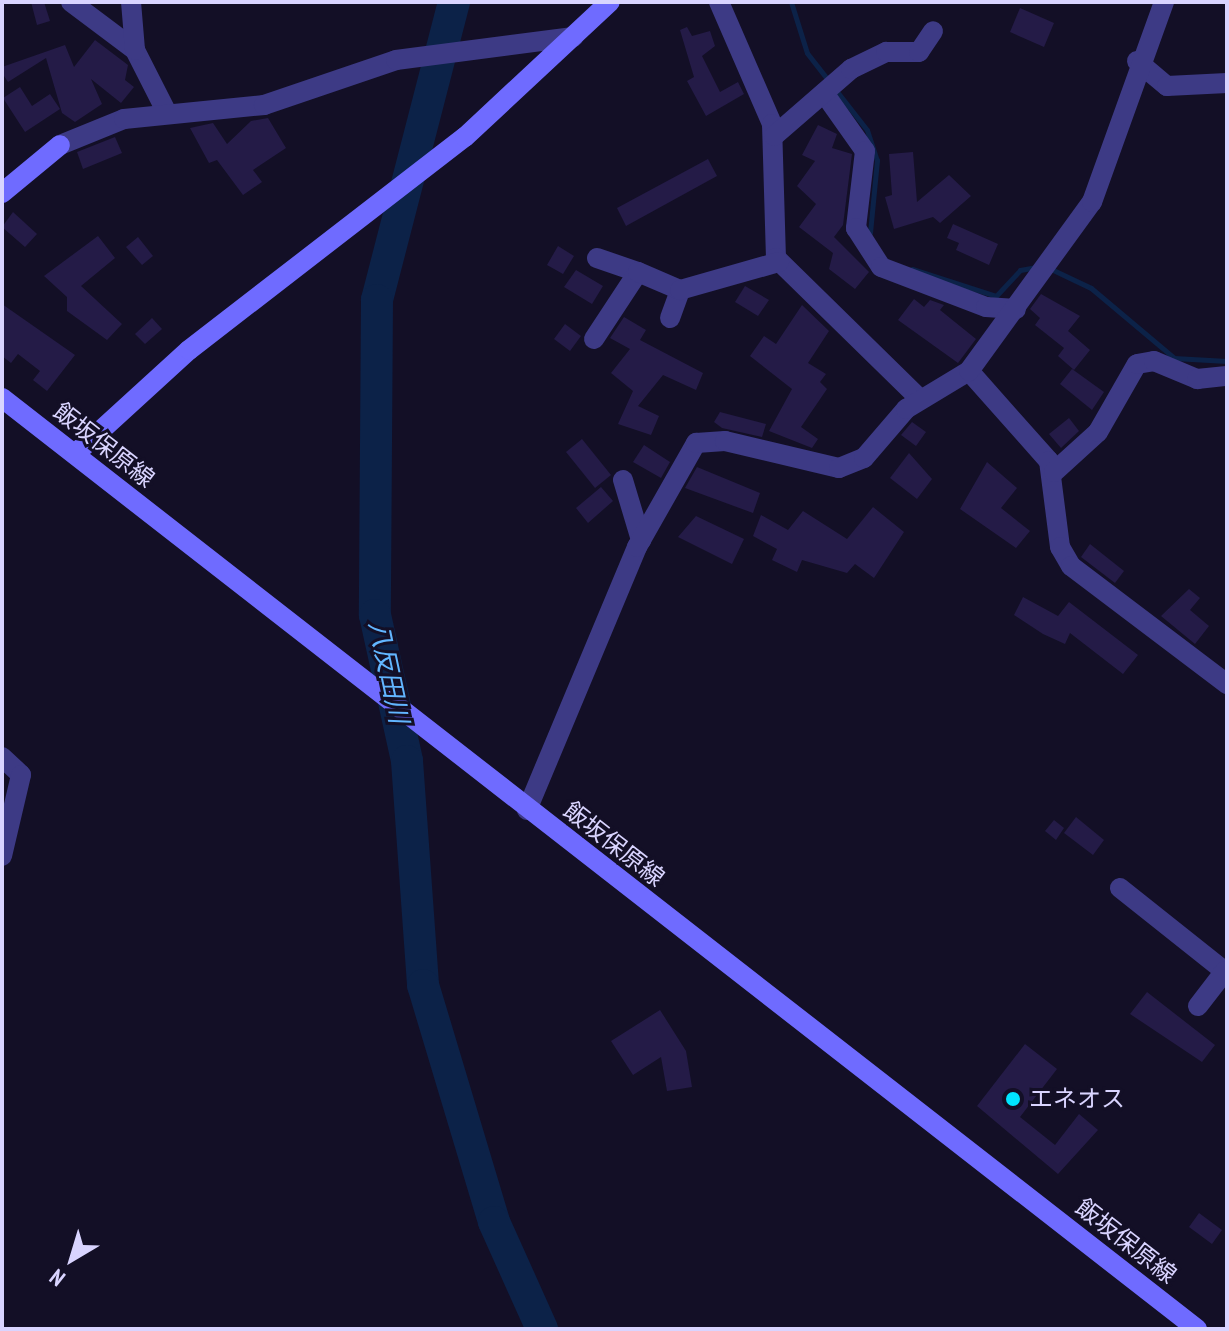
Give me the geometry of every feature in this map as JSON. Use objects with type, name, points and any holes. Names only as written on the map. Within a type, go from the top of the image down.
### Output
[{"type":"main road","points":[[75,454],[189,350],[465,137],[610,2]]},
{"type":"main road","points":[[2,193],[60,145]]},
{"type":"main road","name":"飯坂保原線","points":[[2,398],[354,676],[1197,1329]]},
{"type":"street","points":[[71,2],[135,50]]},
{"type":"street","points":[[131,2],[135,50],[167,113]]},
{"type":"street","points":[[719,2],[774,136],[779,262],[920,399]]},
{"type":"street","points":[[527,810],[641,540],[701,440],[839,468],[864,458],[920,399],[969,371],[1092,202],[1137,61],[1164,2]]},
{"type":"street","points":[[774,136],[830,87],[886,52],[919,52],[933,31]]},
{"type":"street","points":[[60,145],[104,123],[167,113],[264,105],[396,60],[496,42],[574,37]]},
{"type":"street","points":[[1137,61],[1167,86],[1227,83]]},
{"type":"street","points":[[830,87],[865,151],[856,228],[871,256],[896,275],[986,307],[1016,309]]},
{"type":"street","points":[[597,258],[680,290],[779,262]]},
{"type":"street","points":[[594,339],[638,272]]},
{"type":"street","points":[[670,318],[680,290]]},
{"type":"street","points":[[1054,472],[1090,442],[1137,364],[1154,361],[1197,379],[1227,376]]},
{"type":"street","points":[[969,371],[1027,431],[1054,472],[1060,547],[1071,566],[1227,684]]},
{"type":"street","points":[[623,480],[641,540]]},
{"type":"street","points":[[2,757],[21,775],[2,856]]},
{"type":"street","points":[[1120,888],[1226,972],[1198,1006]]},
{"type":"building","points":[[31,2],[44,2],[50,21],[37,25]]},
{"type":"building","points":[[1020,8],[1054,23],[1044,47],[1010,32]]},
{"type":"building","points":[[687,27],[692,36],[710,31],[715,46],[702,56],[720,92],[738,82],[744,94],[706,116],[687,81],[694,77],[680,30]]},
{"type":"building","points":[[95,40],[128,65],[125,80],[134,87],[121,103],[91,79],[102,104],[75,122],[62,113],[46,58],[8,82],[2,73],[2,67],[65,45],[74,67]]},
{"type":"building","points":[[20,87],[32,106],[50,94],[60,109],[25,132],[3,98]]},
{"type":"building","points":[[268,118],[286,148],[253,170],[262,182],[243,195],[217,160],[209,163],[190,128],[213,123],[227,144],[251,121]]},
{"type":"building","points":[[818,125],[837,134],[832,148],[852,154],[843,225],[834,237],[869,272],[855,289],[829,269],[833,253],[799,227],[816,204],[797,186],[815,161],[802,155]]},
{"type":"building","points":[[115,137],[122,153],[83,169],[77,152]]},
{"type":"building","points":[[913,152],[917,202],[949,175],[971,196],[940,223],[933,217],[894,229],[885,197],[892,195],[889,154]]},
{"type":"building","points":[[708,159],[717,176],[626,226],[617,208]]},
{"type":"building","points":[[13,212],[37,234],[25,247],[2,227]]},
{"type":"building","points":[[953,224],[998,244],[989,265],[956,250],[959,243],[947,238]]},
{"type":"building","points":[[98,236],[115,258],[81,286],[122,324],[107,340],[67,311],[67,297],[44,276]]},
{"type":"building","points":[[138,237],[153,256],[142,265],[126,247]]},
{"type":"building","points":[[558,246],[574,256],[563,274],[547,265]]},
{"type":"building","points":[[576,270],[603,286],[592,304],[564,287]]},
{"type":"building","points":[[745,286],[769,300],[758,316],[735,302]]},
{"type":"building","points":[[1041,294],[1080,316],[1068,331],[1090,350],[1074,370],[1058,356],[1064,348],[1035,325],[1040,318],[1030,309]]},
{"type":"building","points":[[914,299],[924,307],[930,300],[944,305],[940,310],[976,339],[958,363],[898,320]]},
{"type":"building","points":[[2,304],[75,355],[47,391],[33,380],[40,371],[18,354],[11,363],[2,356]]},
{"type":"building","points":[[802,305],[829,331],[808,363],[826,374],[820,382],[827,389],[801,427],[818,439],[812,448],[769,431],[792,389],[750,356],[764,336],[776,344]]},
{"type":"building","points":[[624,317],[646,330],[640,340],[703,373],[696,390],[663,375],[638,406],[659,416],[651,435],[618,424],[633,391],[611,373],[630,349],[610,338]]},
{"type":"building","points":[[152,318],[162,329],[145,344],[135,334]]},
{"type":"building","points":[[565,324],[581,336],[570,351],[554,339]]},
{"type":"building","points":[[1072,369],[1104,392],[1092,410],[1060,384]]},
{"type":"building","points":[[720,412],[766,424],[762,437],[722,428],[714,422]]},
{"type":"building","points":[[1069,418],[1079,431],[1061,448],[1049,434]]},
{"type":"building","points":[[912,422],[926,432],[916,446],[901,435]]},
{"type":"building","points":[[582,439],[611,475],[595,488],[566,452]]},
{"type":"building","points":[[644,445],[670,462],[661,478],[633,462]]},
{"type":"building","points":[[909,453],[932,479],[917,499],[890,478]]},
{"type":"building","points":[[987,462],[1017,488],[1001,508],[1030,531],[1016,548],[960,509]]},
{"type":"building","points":[[697,467],[760,493],[753,513],[685,488]]},
{"type":"building","points":[[601,487],[613,501],[588,523],[576,508]]},
{"type":"building","points":[[873,507],[904,532],[874,578],[855,564],[847,573],[802,560],[797,572],[772,560],[777,549],[753,536],[761,515],[788,530],[803,511],[847,539]]},
{"type":"building","points":[[696,516],[744,539],[732,564],[678,537]]},
{"type":"building","points":[[1090,544],[1124,571],[1115,583],[1081,557]]},
{"type":"building","points":[[1189,589],[1200,598],[1190,610],[1209,626],[1195,644],[1161,616]]},
{"type":"building","points":[[1023,597],[1058,616],[1069,602],[1138,655],[1123,674],[1070,633],[1065,644],[1043,634],[1014,615]]},
{"type":"building","points":[[1076,817],[1104,840],[1093,855],[1064,833]]},
{"type":"building","points":[[1054,820],[1064,828],[1056,840],[1045,831]]},
{"type":"building","points":[[1147,992],[1215,1045],[1202,1062],[1130,1014]]},
{"type":"building","points":[[660,1010],[686,1051],[692,1087],[667,1091],[661,1057],[633,1075],[611,1041]]},
{"type":"building","points":[[1025,1044],[1057,1069],[1020,1117],[1055,1145],[1079,1114],[1098,1130],[1058,1174],[977,1106]]},
{"type":"building","points":[[1199,1213],[1222,1230],[1212,1244],[1189,1227]]},
{"type":"waterway","name":"八反田川","points":[[454,2],[377,300],[375,615],[407,761],[423,985],[494,1222],[542,1329]]},
{"type":"waterway","points":[[791,2],[807,53],[829,81]]},
{"type":"waterway","points":[[835,89],[867,130],[877,160],[870,233]]},
{"type":"waterway","points":[[912,269],[996,296],[1020,270],[1037,267]]},
{"type":"waterway","points":[[1051,269],[1091,288],[1174,358],[1227,361]]},
{"type":"place","name":"エネオス","points":[[1013,1099]]}]
